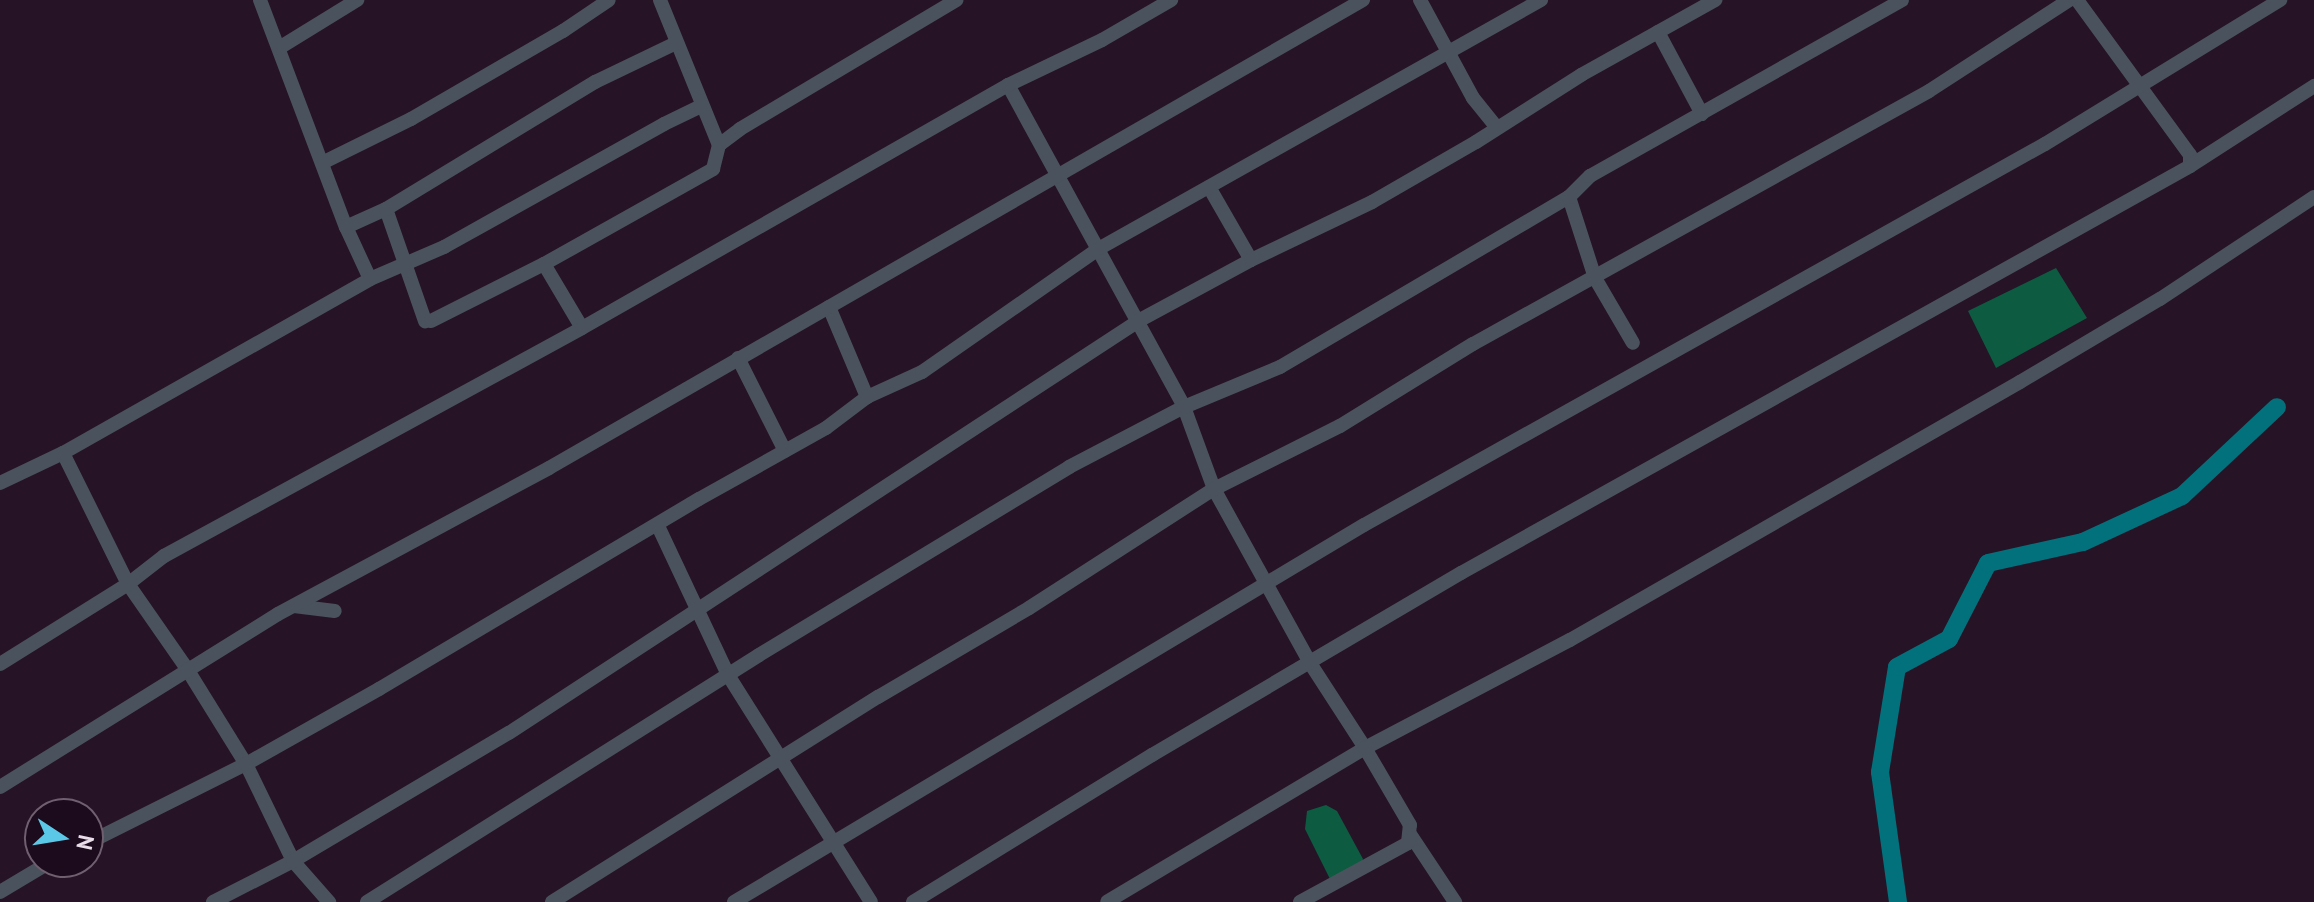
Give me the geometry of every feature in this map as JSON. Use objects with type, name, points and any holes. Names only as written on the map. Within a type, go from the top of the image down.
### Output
[{"type":"street","points":[[260,0],[324,162],[346,227],[370,279]]},
{"type":"street","points":[[279,48],[357,0]]},
{"type":"street","points":[[324,162],[411,119],[563,31],[609,0]]},
{"type":"street","points":[[386,209],[428,321],[544,264],[713,169],[719,145],[660,0]]},
{"type":"street","points":[[719,145],[882,41],[956,0]]},
{"type":"street","points":[[0,664],[128,584],[164,556],[582,328],[1008,85],[1102,40],[1171,0]]},
{"type":"street","points":[[0,787],[293,606],[549,468],[1056,173],[1363,0]]},
{"type":"street","points":[[1420,0],[1450,49],[1473,98],[1497,128]]},
{"type":"street","points":[[104,835],[246,764],[658,526],[826,428],[867,397],[922,372],[1100,248],[1541,0]]},
{"type":"street","points":[[213,902],[293,861],[509,733],[1140,320],[1251,260],[1372,202],[1715,0]]},
{"type":"street","points":[[367,902],[728,675],[1069,467],[1184,407],[1280,367],[1569,197],[1590,176],[1902,0]]},
{"type":"street","points":[[552,902],[1140,539],[1214,489],[1340,426],[1473,344],[1929,91],[2069,0]]},
{"type":"street","points":[[2077,0],[2190,155],[2190,166]]},
{"type":"street","points":[[734,902],[1364,525],[2045,144],[2280,0]]},
{"type":"street","points":[[1658,32],[1702,114]]},
{"type":"street","points":[[346,227],[386,209],[595,82],[676,43]]},
{"type":"street","points":[[1008,85],[1140,320],[1184,407],[1214,489],[1265,585],[1410,825],[1410,834],[1403,849],[1300,902]]},
{"type":"street","points":[[913,902],[1138,763],[1475,565],[2190,166],[2314,86]]},
{"type":"street","points":[[0,483],[63,453],[370,279],[456,241],[701,106]]},
{"type":"street","points":[[1209,187],[1251,260]]},
{"type":"street","points":[[1569,197],[1595,278],[1633,343]]},
{"type":"street","points":[[1107,902],[1365,748],[1570,640],[2020,382],[2160,299],[2314,197]]},
{"type":"street","points":[[544,264],[582,328]]},
{"type":"street","points":[[829,307],[867,397]]},
{"type":"street","points":[[738,358],[785,451]]},
{"type":"street","points":[[63,453],[128,584],[187,669],[246,764],[293,861],[329,902]]},
{"type":"street","points":[[658,526],[728,675],[871,902]]},
{"type":"street","points":[[293,606],[335,611]]},
{"type":"street","points":[[1410,834],[1455,902]]},
{"type":"street","points":[[0,892],[24,878]]},
{"type":"green space","points":[[2056,268],[2087,318],[1996,368],[1968,311]]},
{"type":"green space","points":[[1326,805],[1337,811],[1363,859],[1360,867],[1331,881],[1305,829],[1307,811]]},
{"type":"waterway","points":[[1898,902],[1880,772],[1897,667],[1949,639],[1988,563],[2083,542],[2182,496],[2277,407]]}]
